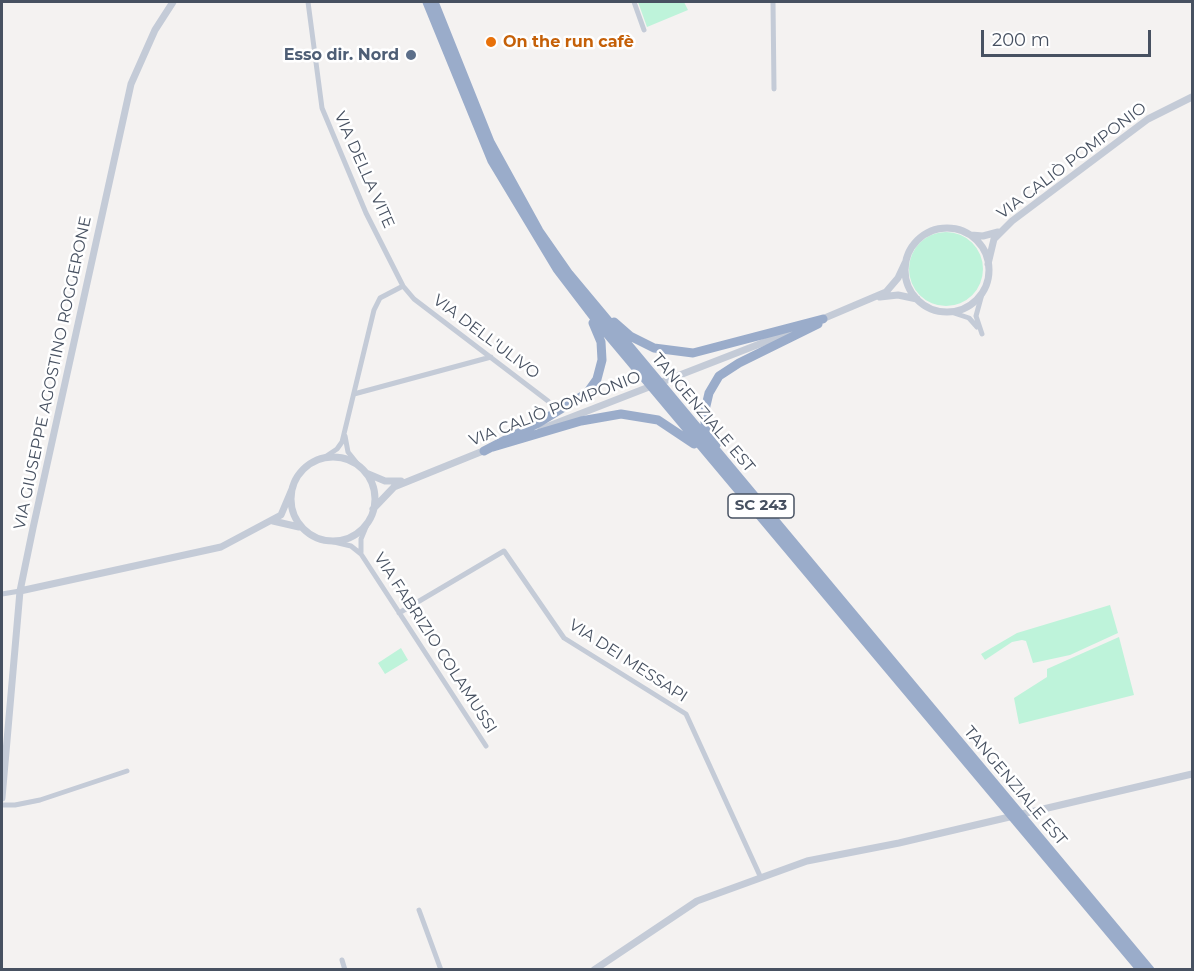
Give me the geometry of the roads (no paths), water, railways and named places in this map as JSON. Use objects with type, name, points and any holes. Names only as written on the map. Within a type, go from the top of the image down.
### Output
[{"type":"highway","name":"TANGENZIALE EST","points":[[427,2],[492,161],[557,269],[599,324],[1141,969]]},
{"type":"highway","name":"TANGENZIALE EST","points":[[434,2],[490,142],[539,231],[569,274],[1150,969]]},
{"type":"highway","points":[[488,449],[578,400],[597,379],[602,360],[598,333],[557,269]]},
{"type":"highway","points":[[569,274],[621,329],[641,342],[668,352],[707,351],[825,318]]},
{"type":"highway","points":[[756,500],[708,432],[705,410],[709,393],[727,370],[825,318]]},
{"type":"highway","points":[[488,449],[608,414],[647,417],[669,426],[689,440],[742,495]]},
{"type":"street","name":"VIA GIUSEPPE AGOSTINO ROGGERONE","points":[[2,798],[20,591],[131,84],[144,51],[172,2]]},
{"type":"street","name":"VIA DELLA VITE","points":[[308,2],[322,108],[366,213],[403,286]]},
{"type":"street","points":[[634,2],[644,30]]},
{"type":"street","points":[[773,2],[774,89]]},
{"type":"street","name":"VIA CALIÒ POMPONIO","points":[[982,294],[986,285],[994,239],[1001,231],[1148,119],[1192,98]]},
{"type":"street","name":"VIA CALIÒ POMPONIO","points":[[368,522],[374,509],[388,491],[413,478],[875,298],[893,285],[915,243],[934,230],[957,230],[983,236],[1001,231]]},
{"type":"street","points":[[968,234],[981,247],[988,264]]},
{"type":"street","points":[[905,264],[905,277],[917,300]]},
{"type":"street","points":[[2,594],[221,547],[270,522],[284,511],[303,469],[340,446],[374,310],[380,298],[403,286]]},
{"type":"street","name":"VIA DELL'ULIVO","points":[[403,286],[409,294],[548,401]]},
{"type":"street","points":[[951,312],[968,306],[982,294]]},
{"type":"street","points":[[951,312],[969,318],[982,334],[976,316],[982,294]]},
{"type":"street","name":"VIA CALIÒ POMPONIO","points":[[875,298],[898,295],[917,300],[933,310],[951,312]]},
{"type":"street","points":[[354,394],[491,357]]},
{"type":"street","points":[[345,432],[346,446],[374,489],[374,509]]},
{"type":"street","name":"VIA CALIÒ POMPONIO","points":[[325,457],[350,460],[363,470],[385,481],[413,478]]},
{"type":"street","points":[[292,489],[292,510],[302,528]]},
{"type":"street","points":[[270,522],[283,521],[302,528],[311,535],[351,546],[361,554]]},
{"type":"street","points":[[330,541],[348,538],[368,522]]},
{"type":"street","points":[[361,554],[360,543],[368,522]]},
{"type":"street","name":"VIA DEI MESSAPI","points":[[399,614],[504,551],[564,638],[686,714],[761,878]]},
{"type":"street","name":"VIA FABRIZIO COLAMUSSI","points":[[361,554],[486,746]]},
{"type":"street","points":[[2,805],[40,800],[127,771]]},
{"type":"street","points":[[594,969],[697,902],[719,891],[832,854],[899,843],[1192,774]]},
{"type":"street","points":[[419,910],[441,969]]},
{"type":"street","points":[[342,960],[345,969]]},
{"type":"place","name":"On the run cafè","points":[[491,42]]},
{"type":"place","name":"Esso dir. Nord","points":[[411,55]]}]
